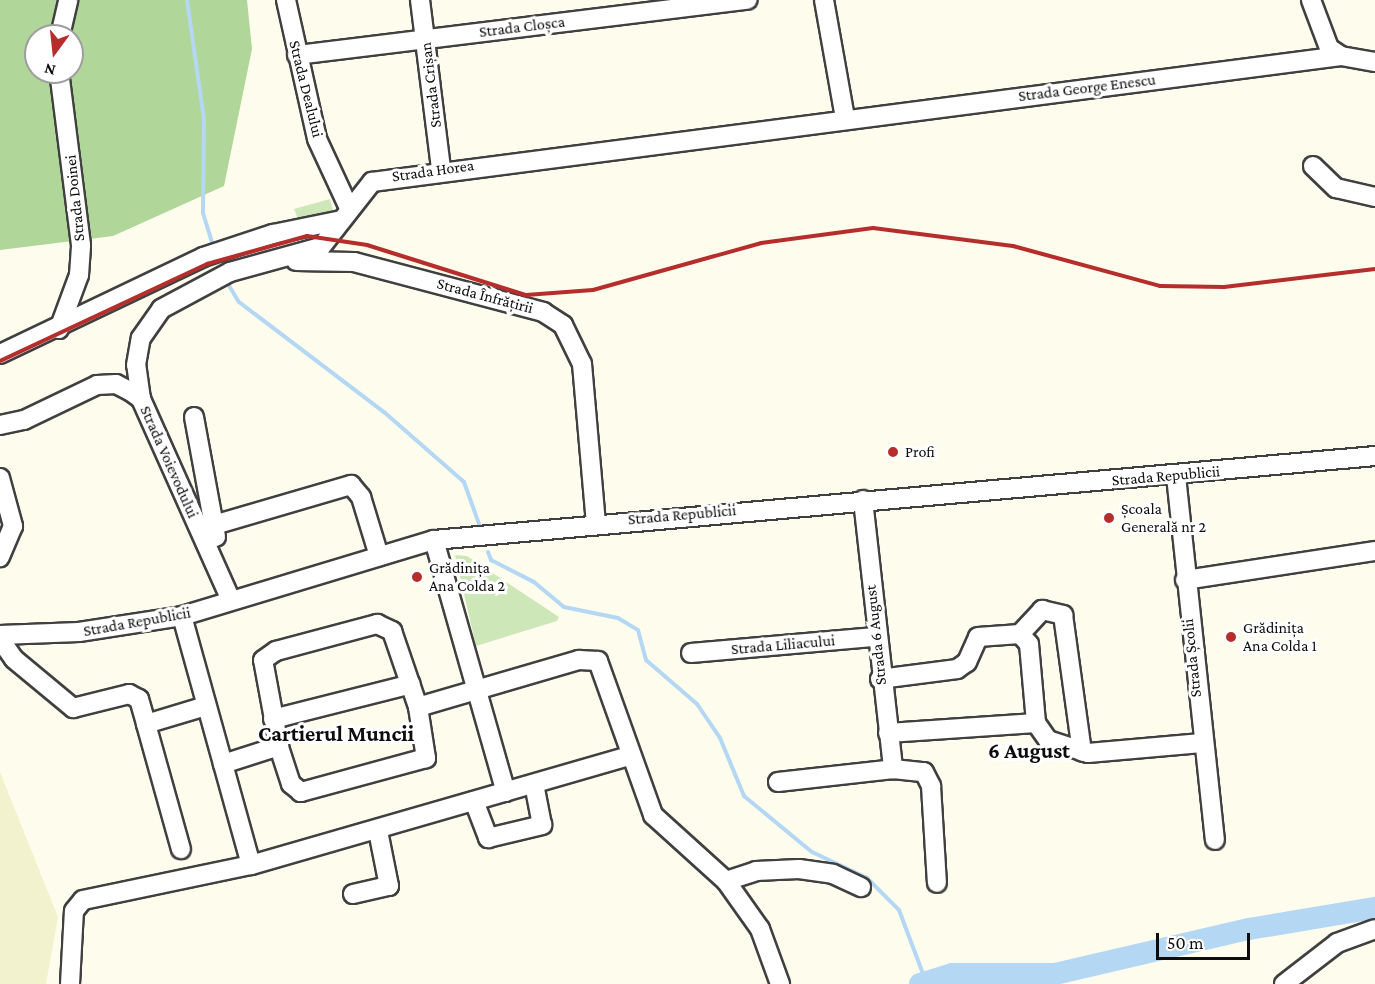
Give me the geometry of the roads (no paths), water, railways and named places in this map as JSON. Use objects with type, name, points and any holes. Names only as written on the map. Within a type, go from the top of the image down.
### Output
[{"type":"street","points":[[63,24],[68,0]]},
{"type":"street","name":"Strada Dealului","points":[[286,0],[317,139],[345,214]]},
{"type":"street","name":"Strada Crișan","points":[[420,0],[441,169]]},
{"type":"street","name":"Strada Cloșca","points":[[297,55],[748,0]]},
{"type":"street","points":[[1311,0],[1329,48],[1340,57],[1375,63]]},
{"type":"street","points":[[825,3],[845,118]]},
{"type":"street","name":"Strada George Enescu","points":[[845,118],[1375,52]]},
{"type":"street","name":"Strada Doinei","points":[[58,329],[79,275],[81,245],[61,84]]},
{"type":"street","name":"Strada Horea","points":[[141,399],[136,365],[141,338],[161,309],[230,272],[321,247],[372,182],[441,169],[845,118]]},
{"type":"street","points":[[1313,166],[1336,188],[1375,197]]},
{"type":"street","points":[[0,354],[58,329],[202,257],[345,214]]},
{"type":"street","name":"Strada Înfrățirii","points":[[272,260],[354,262],[543,312],[563,325],[582,364],[596,523]]},
{"type":"street","name":"Strada Voievodului","points":[[0,425],[24,420],[97,385],[116,384],[141,399],[228,593]]},
{"type":"street","points":[[194,417],[228,593]]},
{"type":"street","name":"Strada Republicii","points":[[0,637],[79,632],[182,616],[228,593],[434,540],[596,523],[1176,476],[1375,456]]},
{"type":"street","name":"Strada Școlii","points":[[1176,476],[1202,742],[1215,840]]},
{"type":"street","points":[[0,478],[13,526],[0,557]]},
{"type":"street","points":[[214,525],[351,485],[361,497],[379,556]]},
{"type":"street","name":"Strada 6 August","points":[[863,500],[875,637],[893,769]]},
{"type":"street","points":[[434,540],[506,792]]},
{"type":"street","points":[[1185,580],[1375,551]]},
{"type":"street","points":[[880,679],[957,669],[967,662],[978,637],[1020,634],[1042,610],[1063,615],[1082,752]]},
{"type":"street","points":[[182,616],[251,865]]},
{"type":"street","points":[[377,624],[392,631],[411,684],[427,753],[415,762],[301,792],[291,783],[279,746],[261,670],[268,655],[377,624]]},
{"type":"street","points":[[1020,634],[1029,644],[1036,723],[1048,740],[1082,752],[1202,742]]},
{"type":"street","points":[[0,637],[14,659],[73,708],[129,694],[139,699],[181,849]]},
{"type":"street","name":"Strada Liliacului","points":[[691,653],[875,637]]},
{"type":"street","points":[[418,707],[477,692],[579,660],[598,661],[627,756],[653,815],[726,881],[760,929],[780,984]]},
{"type":"street","points":[[273,719],[411,684]]},
{"type":"street","points":[[146,724],[206,706]]},
{"type":"street","points":[[888,733],[1036,723]]},
{"type":"street","points":[[223,764],[279,746]]},
{"type":"street","points":[[70,984],[74,911],[83,900],[251,865],[378,831],[627,756]]},
{"type":"street","points":[[778,782],[893,769],[915,769],[929,777],[937,883]]},
{"type":"street","points":[[474,801],[488,838],[542,825],[534,784]]},
{"type":"street","points":[[353,894],[389,886],[378,831]]},
{"type":"street","points":[[726,881],[756,871],[798,868],[833,874],[861,887]]},
{"type":"street","points":[[1284,984],[1337,943],[1375,929]]},
{"type":"waterway","points":[[187,0],[204,119],[203,213],[212,243]]},
{"type":"waterway","points":[[228,284],[239,302],[384,412],[464,482],[479,524]]},
{"type":"waterway","points":[[488,552],[491,560],[534,582],[564,607],[618,618],[638,630],[646,660],[697,704],[720,738],[744,796],[812,852],[867,878],[899,910],[926,982]]},
{"type":"waterway","points":[[920,984],[952,974],[1055,974],[1249,929],[1375,908]]},
{"type":"railway","points":[[0,361],[207,264],[307,236],[367,245],[526,295],[593,290],[761,243],[873,228],[1013,246],[1160,286],[1224,287],[1375,269]]},
{"type":"place","name":"Profi","points":[[893,452]]},
{"type":"place","name":"Școala Generală nr 2","points":[[1109,518]]},
{"type":"place","name":"Grădinița Ana Colda 2","points":[[417,577]]},
{"type":"place","name":"Grădinița Ana Colda 1","points":[[1231,637]]},
{"type":"district","name":"Cartierul Muncii","points":[[336,734]]},
{"type":"district","name":"6 August","points":[[1029,751]]}]
